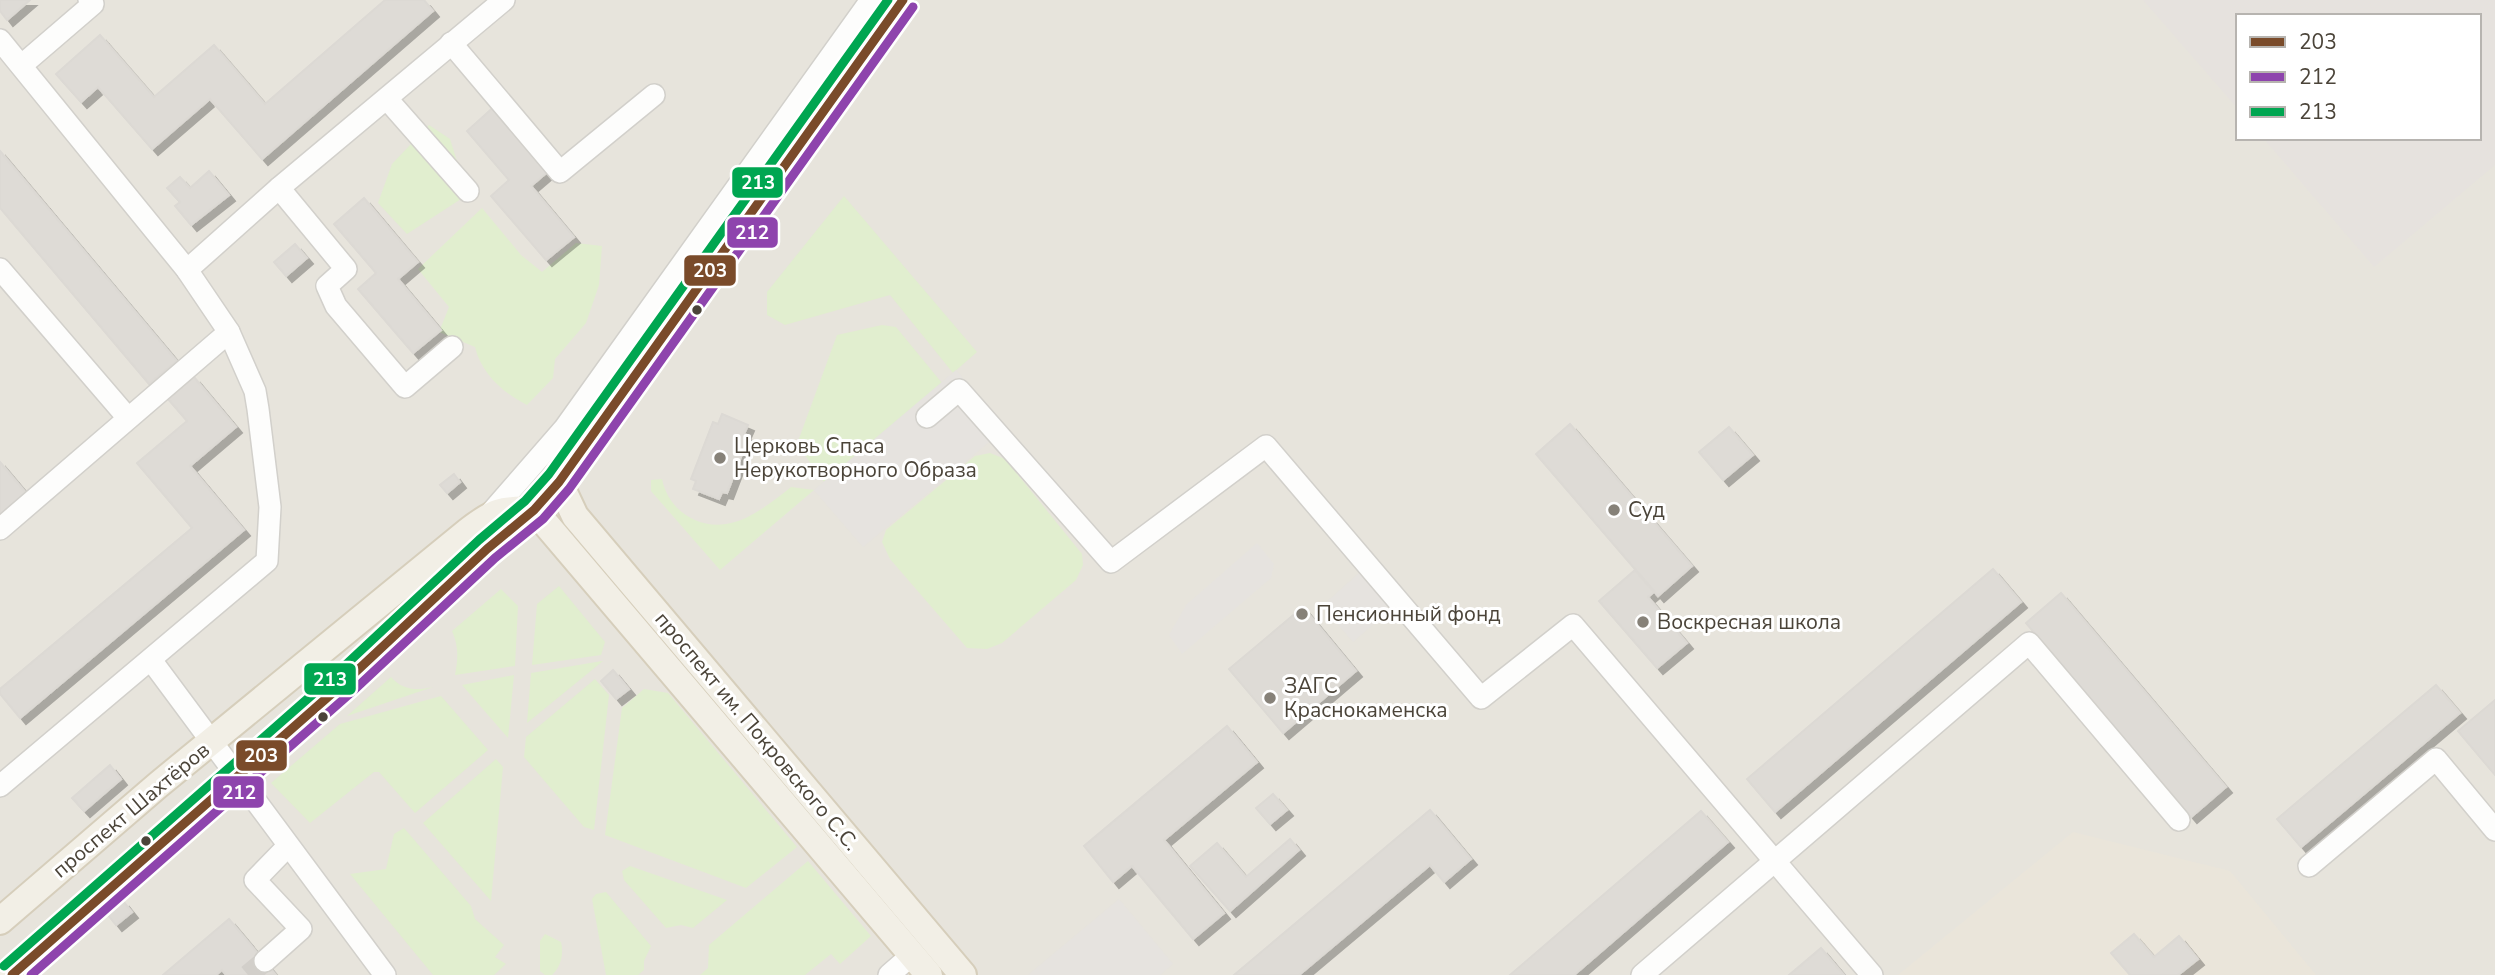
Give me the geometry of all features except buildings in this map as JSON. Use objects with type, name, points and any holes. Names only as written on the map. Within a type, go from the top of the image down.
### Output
[{"type":"main road","name":"проспект Шахтёров","points":[[12,975],[346,681],[477,559],[534,510],[559,482]]},
{"type":"main road","name":"проспект им. Покровского С.С.","points":[[559,482],[575,516],[963,975]]},
{"type":"main road","points":[[490,514],[515,509],[575,516]]},
{"type":"main road","name":"проспект им. Покровского С.С.","points":[[534,510],[920,965]]},
{"type":"main road","name":"проспект Шахтёров","points":[[0,921],[211,742],[490,514]]},
{"type":"street","points":[[22,65],[93,4],[89,0]]},
{"type":"street","points":[[187,270],[279,188],[504,0]]},
{"type":"street","name":"проспект Шахтёров","points":[[490,514],[551,446],[871,0]]},
{"type":"street","name":"проспект Шахтёров","points":[[559,482],[903,0]]},
{"type":"street","points":[[0,40],[187,270],[229,332],[255,391],[270,507],[267,561],[0,786]]},
{"type":"street","points":[[451,44],[560,172],[654,95]]},
{"type":"street","points":[[387,99],[468,191]]},
{"type":"street","points":[[279,188],[346,269],[327,286],[335,306],[405,387],[452,347]]},
{"type":"street","points":[[0,269],[128,418]]},
{"type":"street","points":[[0,529],[229,332]]},
{"type":"street","points":[[927,417],[959,390],[1111,562],[1266,446],[1480,698],[1573,625],[1871,975]]},
{"type":"street","name":"проспект Шахтёров","points":[[534,510],[538,477],[551,446]]},
{"type":"street","points":[[1642,975],[2029,643],[2179,820]]},
{"type":"street","points":[[151,660],[236,778],[385,975]]},
{"type":"street","points":[[2309,866],[2435,759],[2495,830]]},
{"type":"street","points":[[265,961],[301,929],[255,880],[288,846]]},
{"type":"street","points":[[889,975],[920,965]]},
{"type":"shaded area","points":[[0,0],[2495,0],[2495,975],[0,975]]},
{"type":"shaded area","points":[[2143,0],[2495,0],[2495,165],[2374,267],[2265,140],[2481,140],[2481,14],[2236,14],[2236,107]]},
{"type":"shaded area","points":[[956,370],[1006,428],[863,547],[814,490]]},
{"type":"shaded area","points":[[1257,543],[1274,564],[1271,578],[1182,654],[1169,635],[1186,605]]},
{"type":"shaded area","points":[[1367,566],[1399,602],[1353,642],[1322,606]]},
{"type":"shaded area","points":[[2073,832],[2230,871],[2316,975],[1898,975]]},
{"type":"shaded area","points":[[1119,899],[1173,964],[1160,975],[1028,975]]},
{"type":"green space","points":[[429,125],[450,139],[462,177],[461,199],[407,234],[378,203],[392,164]]},
{"type":"green space","points":[[844,196],[977,352],[953,373],[890,295],[785,325],[767,315],[767,292]]},
{"type":"green space","points":[[482,208],[521,255],[542,272],[576,243],[602,246],[599,285],[586,323],[555,359],[553,378],[527,405],[494,381],[482,365],[475,347],[439,332],[449,307],[418,269]]},
{"type":"green space","points":[[882,325],[896,327],[942,383],[824,482],[797,444],[837,335]]},
{"type":"green space","points":[[990,453],[1005,459],[1082,554],[1083,565],[1076,580],[1002,643],[987,649],[967,648],[890,559],[882,542],[886,530],[975,456]]},
{"type":"green space","points":[[662,479],[665,490],[678,509],[697,521],[719,525],[747,518],[791,487],[814,490],[720,570],[651,491],[651,480]]},
{"type":"green space","points":[[559,586],[605,642],[601,655],[532,665],[537,604]]},
{"type":"green space","points":[[501,589],[518,606],[515,666],[455,675],[457,653],[452,631]]},
{"type":"green space","points":[[603,661],[527,723],[531,673]]},
{"type":"green space","points":[[514,675],[508,738],[462,685]]},
{"type":"green space","points":[[391,677],[400,685],[410,688],[433,687],[347,716]]},
{"type":"green space","points":[[595,679],[609,695],[594,830],[584,827],[524,757],[526,737]]},
{"type":"green space","points":[[644,689],[668,693],[797,847],[746,888],[605,835],[622,708]]},
{"type":"green space","points":[[441,696],[488,750],[415,813],[379,772],[374,772],[310,823],[271,783],[340,724]]},
{"type":"green space","points":[[496,759],[503,767],[491,901],[423,823]]},
{"type":"green space","points":[[404,828],[471,906],[475,919],[504,945],[495,957],[506,964],[494,975],[433,975],[350,874],[386,869],[394,834]]},
{"type":"green space","points":[[808,861],[871,936],[840,964],[831,954],[805,975],[700,975],[708,968],[709,945]]},
{"type":"green space","points":[[630,866],[727,900],[693,928],[681,925],[666,928],[624,880],[622,871]]},
{"type":"green space","points":[[606,892],[651,946],[644,961],[644,970],[638,975],[606,975],[592,899],[596,894]]},
{"type":"green space","points":[[545,934],[561,942],[562,946],[560,964],[552,975],[545,975],[540,971],[540,941]]},
{"type":"tunnel","points":[[248,975],[265,961]]},
{"type":"transit line","name":"213","points":[[4,966],[338,672],[479,540],[525,501],[549,474],[888,0]]},
{"type":"transit line","name":"203","points":[[12,975],[346,681],[487,549],[534,510],[559,482],[903,0]]},
{"type":"transit line","name":"212","points":[[31,975],[354,690],[495,558],[543,519],[569,489],[913,7]]},
{"type":"place","name":"Церковь Спаса Нерукотворного Образа","points":[[720,458]]},
{"type":"place","name":"Суд","points":[[1614,510]]},
{"type":"place","name":"Пенсионный фонд","points":[[1302,614]]},
{"type":"place","name":"Воскресная школа","points":[[1643,622]]},
{"type":"place","name":"ЗАГС Краснокаменска","points":[[1270,698]]}]
